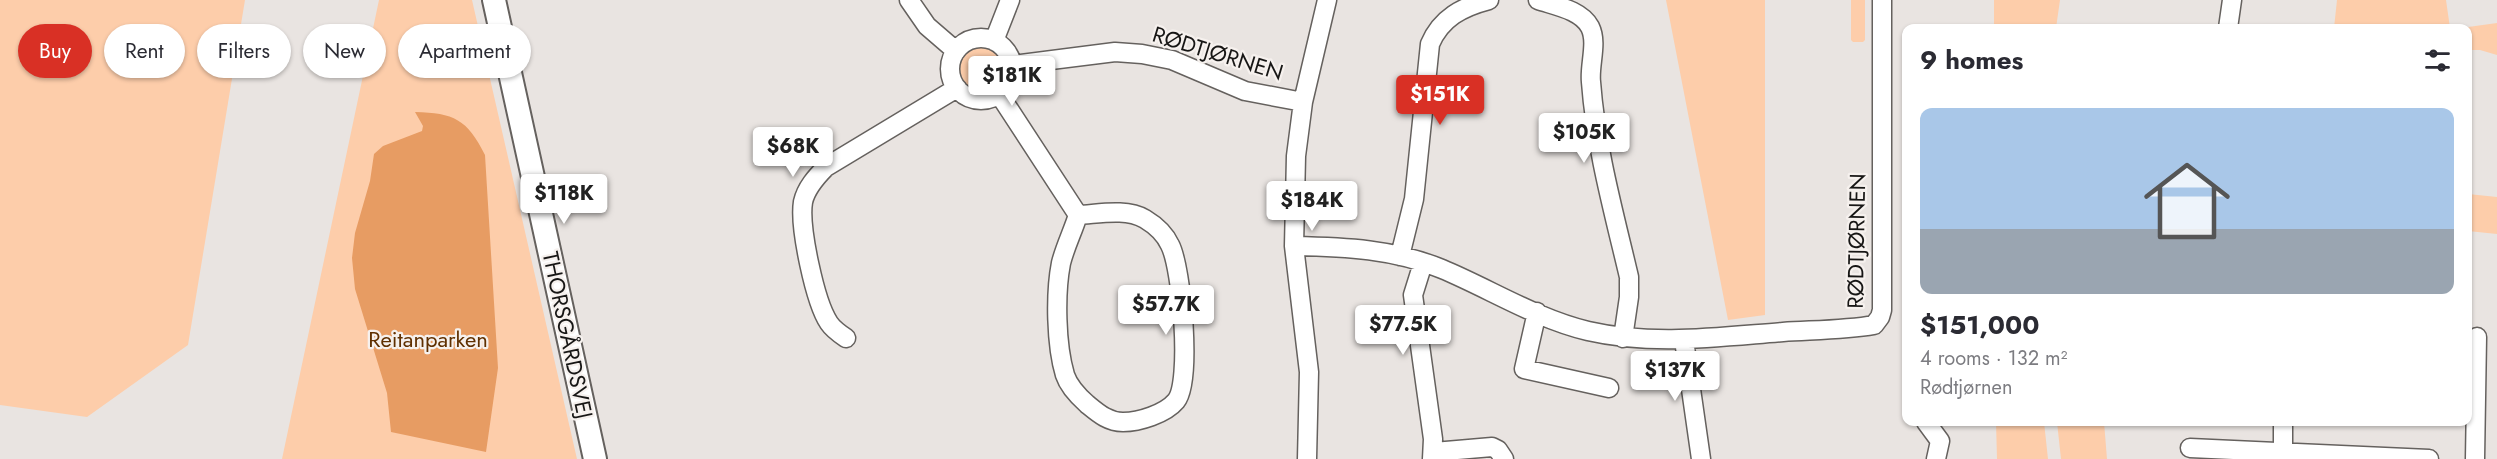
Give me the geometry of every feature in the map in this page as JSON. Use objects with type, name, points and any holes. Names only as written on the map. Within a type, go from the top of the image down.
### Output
[{"type":"street","name":"THORSGÅRDSVEJ","points":[[494,0],[595,459]]},
{"type":"street","points":[[909,0],[927,26],[956,51]]},
{"type":"street","points":[[994,41],[1010,0]]},
{"type":"street","name":"RØDTJØRNEN","points":[[1307,459],[1310,372],[1294,246],[1296,156],[1303,102],[1327,0]]},
{"type":"street","points":[[1401,256],[1414,199],[1430,44],[1436,31],[1449,16],[1473,4],[1489,0]]},
{"type":"street","points":[[1538,0],[1575,13],[1585,20],[1593,36],[1590,78],[1600,154],[1629,277],[1629,297],[1623,338]]},
{"type":"street","name":"RØDTJØRNEN","points":[[1294,246],[1370,249],[1401,256],[1440,268],[1537,312],[1587,331],[1623,338],[1684,340],[1868,326],[1878,322],[1882,310],[1882,0]]},
{"type":"street","points":[[2229,24],[2232,0]]},
{"type":"street","points":[[978,39],[994,41],[1009,56],[1012,65],[1010,81],[999,94],[981,100],[964,94],[957,88],[950,70],[956,51],[962,45],[978,39]]},
{"type":"street","name":"RØDTJØRNEN","points":[[1012,65],[1115,52],[1142,54],[1172,60],[1245,91],[1303,102]]},
{"type":"street","points":[[846,338],[830,324],[819,303],[804,234],[803,201],[811,184],[826,167],[957,88]]},
{"type":"street","points":[[999,94],[1078,216]]},
{"type":"street","points":[[1125,213],[1143,218],[1158,229],[1170,245],[1178,270],[1184,333],[1183,389],[1177,401],[1166,410],[1133,422],[1117,422],[1100,415],[1075,393],[1065,376],[1058,330],[1057,295],[1061,261],[1078,216],[1125,213]]},
{"type":"street","points":[[1423,263],[1413,295],[1433,456],[1492,447],[1498,450],[1504,459]]},
{"type":"street","points":[[1537,312],[1524,369],[1609,388]]},
{"type":"street","points":[[2475,459],[2477,338]]},
{"type":"street","points":[[1684,340],[1701,459]]},
{"type":"street","points":[[1929,426],[1940,441],[1936,459]]},
{"type":"street","points":[[2283,426],[2283,455]]},
{"type":"street","points":[[2190,448],[2283,455],[2429,459]]},
{"type":"green space","points":[[0,0],[245,0],[241,24],[197,24],[197,78],[232,78],[188,345],[87,417],[0,405]]},
{"type":"green space","name":"Reitanparken","points":[[379,0],[472,0],[477,24],[398,24],[398,78],[490,78],[577,459],[282,459],[363,78],[386,78],[386,24],[374,24]]},
{"type":"green space","points":[[1666,0],[1765,0],[1765,315],[1728,320]]},
{"type":"green space","points":[[1851,0],[1865,0],[1865,40],[1863,42],[1851,40]]},
{"type":"green space","points":[[1994,0],[2060,0],[2057,24],[1994,24]]},
{"type":"green space","points":[[2337,0],[2446,0],[2449,24],[2334,24]]},
{"type":"green space","points":[[2497,23],[2497,55],[2472,50],[2472,26]]},
{"type":"green space","points":[[982,45],[999,52],[1006,69],[999,86],[982,93],[965,86],[958,69],[965,52]]},
{"type":"green space","points":[[415,112],[440,114],[458,120],[472,133],[485,155],[498,368],[486,452],[391,432],[387,393],[355,289],[352,258],[355,233],[370,181],[374,154],[383,146],[422,131],[423,126]]},
{"type":"green space","points":[[2472,194],[2497,197],[2497,234],[2472,231]]},
{"type":"green space","points":[[1996,426],[2044,426],[2048,459],[1997,459]]},
{"type":"green space","points":[[2057,426],[2104,426],[2107,459],[2061,459]]}]
